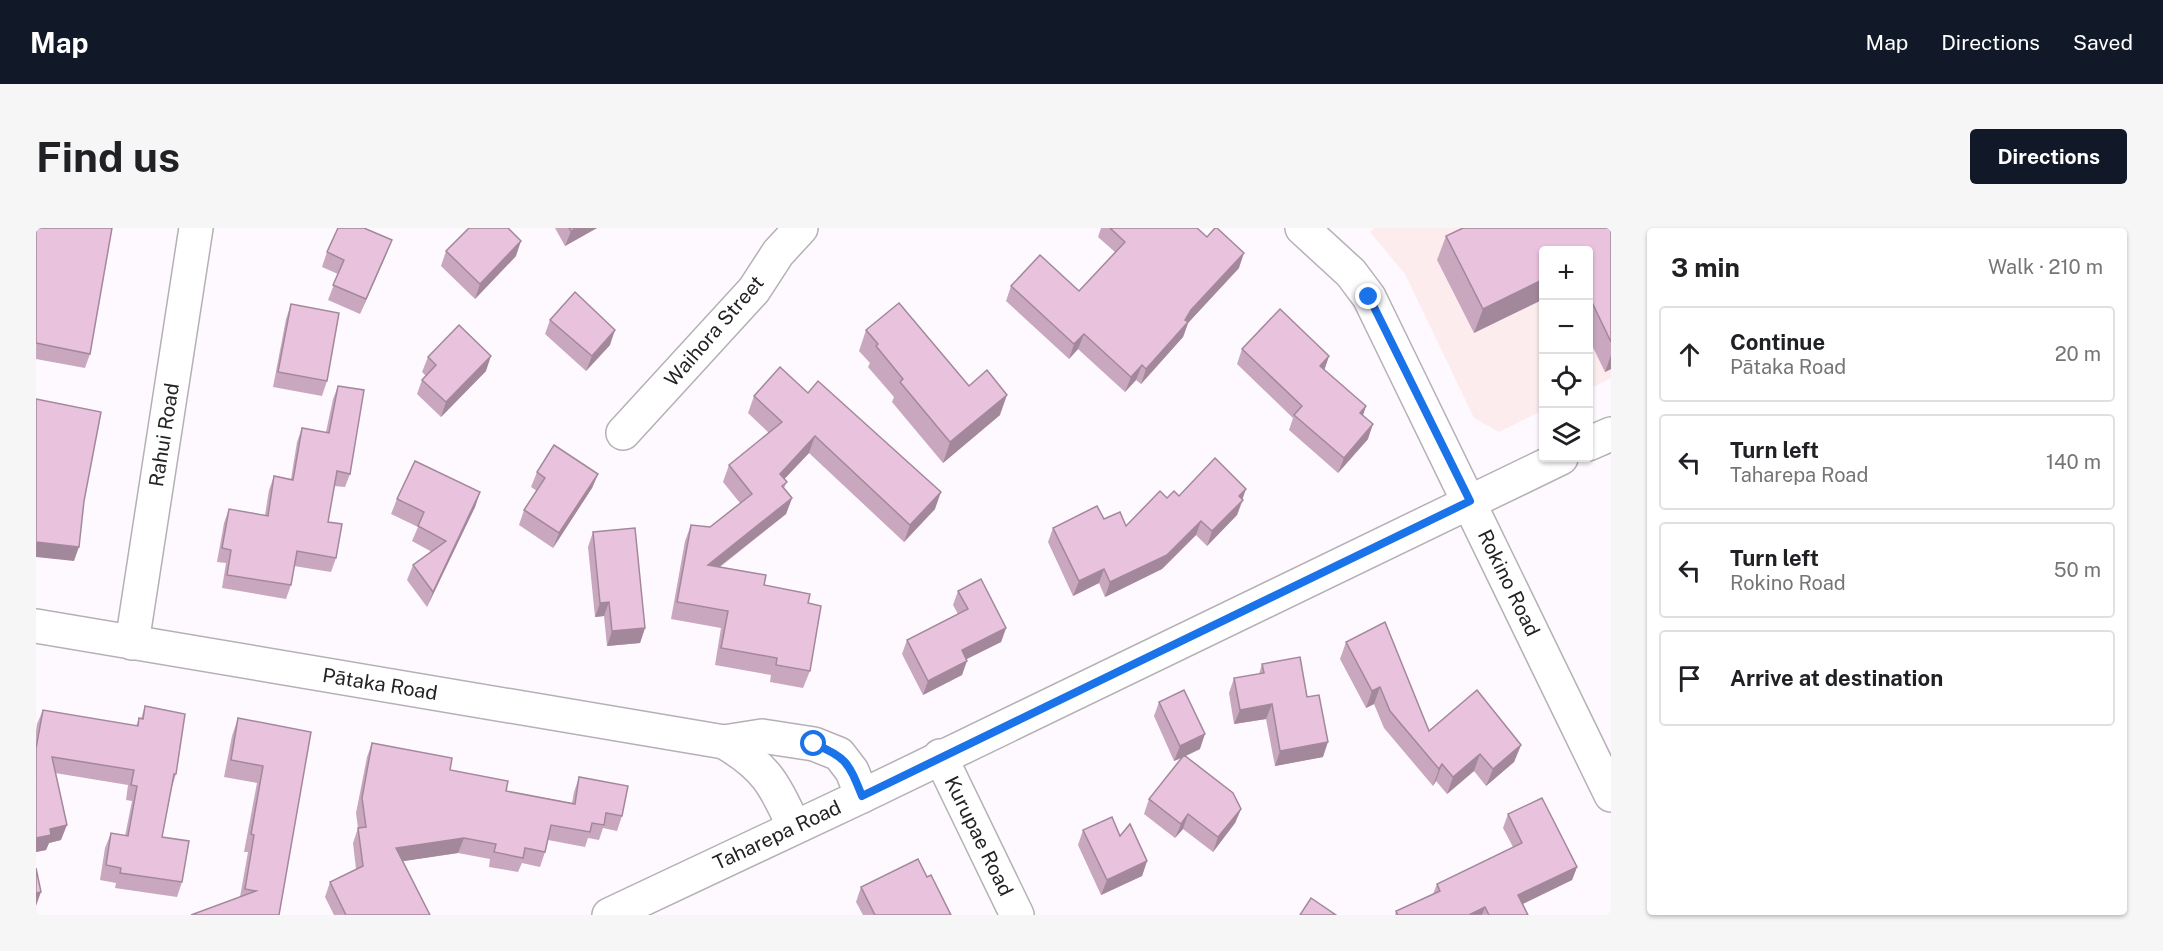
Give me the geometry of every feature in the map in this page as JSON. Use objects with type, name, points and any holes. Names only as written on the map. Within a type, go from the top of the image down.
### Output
[{"type":"street","name":"Rahui Road","points":[[132,643],[196,228]]},
{"type":"street","name":"Waihora Street","points":[[623,433],[754,290],[778,253],[801,228]]},
{"type":"street","name":"Rokino Road","points":[[1302,228],[1351,273],[1369,297],[1611,795]]},
{"type":"street","points":[[1593,442],[1611,434]]},
{"type":"street","name":"Taharepa Road","points":[[609,915],[862,796],[940,756],[1553,462]]},
{"type":"street","name":"Pātaka Road","points":[[36,627],[724,742],[762,736],[814,744],[839,754],[852,771],[862,796]]},
{"type":"street","name":"Pātaka Road","points":[[724,742],[748,756],[775,785],[794,826]]},
{"type":"street","name":"Kurupae Road","points":[[940,756],[1017,915]]},
{"type":"shaded area","points":[[1374,228],[1611,228],[1611,378],[1593,387],[1593,246],[1539,246],[1539,412],[1499,432],[1474,418],[1405,274],[1370,232]]},
{"type":"building","points":[[36,228],[112,228],[90,354],[36,343]]},
{"type":"building","points":[[338,228],[364,228],[392,240],[366,299],[333,285],[344,260],[327,252]]},
{"type":"building","points":[[469,228],[508,228],[521,241],[480,284],[446,251]]},
{"type":"building","points":[[1110,228],[1197,228],[1207,237],[1217,228],[1244,253],[1191,310],[1185,320],[1188,322],[1146,369],[1142,365],[1131,377],[1084,334],[1074,344],[1011,286],[1040,255],[1079,291],[1125,242]]},
{"type":"building","points":[[1463,228],[1611,228],[1611,342],[1593,304],[1593,246],[1539,246],[1539,281],[1483,309],[1446,236]]},
{"type":"building","points":[[575,292],[615,330],[592,356],[550,320]]},
{"type":"building","points":[[899,303],[969,386],[987,370],[1007,395],[950,442],[900,382],[903,379],[866,330]]},
{"type":"building","points":[[291,304],[339,313],[327,381],[278,372]]},
{"type":"building","points":[[1280,309],[1329,356],[1320,366],[1366,406],[1360,413],[1373,424],[1344,458],[1294,415],[1302,406],[1242,349]]},
{"type":"building","points":[[459,325],[491,356],[446,402],[422,380],[436,365],[428,357]]},
{"type":"building","points":[[780,367],[808,393],[818,381],[941,492],[910,525],[815,436],[780,474],[787,482],[782,486],[792,498],[708,565],[766,575],[764,585],[810,594],[808,603],[821,606],[810,671],[776,665],[777,658],[721,648],[728,611],[677,602],[691,525],[710,527],[752,494],[729,465],[782,422],[754,396]]},
{"type":"building","points":[[338,386],[364,390],[350,474],[337,471],[328,522],[342,524],[336,558],[297,551],[291,585],[227,575],[231,550],[222,548],[229,509],[268,516],[274,476],[293,480],[302,428],[329,433]]},
{"type":"building","points":[[36,399],[101,412],[84,501],[79,547],[36,542]]},
{"type":"building","points":[[554,445],[598,474],[559,533],[524,510],[545,478],[537,472]]},
{"type":"building","points":[[1215,458],[1246,489],[1239,496],[1243,500],[1212,531],[1201,521],[1167,555],[1110,582],[1104,569],[1079,581],[1053,528],[1097,506],[1104,519],[1120,512],[1126,526],[1160,491],[1167,498],[1174,491],[1179,496]]},
{"type":"building","points":[[415,461],[480,492],[433,592],[413,565],[446,541],[418,526],[424,512],[397,499]]},
{"type":"building","points":[[635,528],[645,628],[612,631],[609,602],[600,603],[593,532]]},
{"type":"building","points":[[981,579],[1006,628],[962,650],[967,661],[928,681],[907,640],[968,609],[958,591]]},
{"type":"building","points":[[1385,622],[1429,731],[1477,690],[1521,745],[1493,769],[1480,754],[1453,777],[1442,764],[1439,769],[1390,711],[1380,687],[1372,691],[1346,642]]},
{"type":"building","points":[[1300,657],[1307,697],[1319,695],[1328,742],[1280,751],[1272,704],[1240,710],[1234,678],[1264,673],[1262,664]]},
{"type":"building","points":[[1184,690],[1205,734],[1180,746],[1159,702]]},
{"type":"building","points":[[145,706],[185,714],[176,774],[174,774],[162,837],[189,841],[182,882],[120,873],[121,868],[106,865],[111,833],[128,836],[137,786],[131,785],[134,770],[52,757],[67,825],[50,829],[51,835],[36,838],[36,748],[43,710],[138,726],[139,718],[143,719]]},
{"type":"building","points":[[238,718],[311,732],[279,915],[191,915],[256,891],[245,889],[254,835],[251,834],[263,766],[231,760]]},
{"type":"building","points":[[372,743],[452,758],[450,770],[508,781],[506,791],[575,804],[579,777],[628,786],[622,816],[606,813],[604,825],[592,823],[590,832],[551,825],[545,852],[525,848],[523,858],[494,852],[496,844],[464,838],[396,848],[430,915],[346,915],[330,882],[363,866],[358,828],[366,827],[362,798]]},
{"type":"building","points":[[1184,755],[1233,793],[1241,809],[1218,837],[1188,814],[1181,824],[1149,799]]},
{"type":"building","points":[[1542,798],[1577,867],[1518,895],[1528,915],[1489,915],[1485,907],[1469,915],[1398,915],[1396,911],[1440,891],[1437,884],[1522,843],[1508,814]]},
{"type":"building","points":[[1112,817],[1120,836],[1130,824],[1147,861],[1107,880],[1083,830]]},
{"type":"building","points":[[918,859],[927,877],[931,875],[951,915],[875,915],[861,887]]},
{"type":"building","points":[[36,868],[41,892],[36,893]]},
{"type":"building","points":[[1311,898],[1336,915],[1300,915]]},
{"type":"route","points":[[814,744],[839,754],[852,771],[862,796],[940,756],[1470,501],[1369,297]]}]
